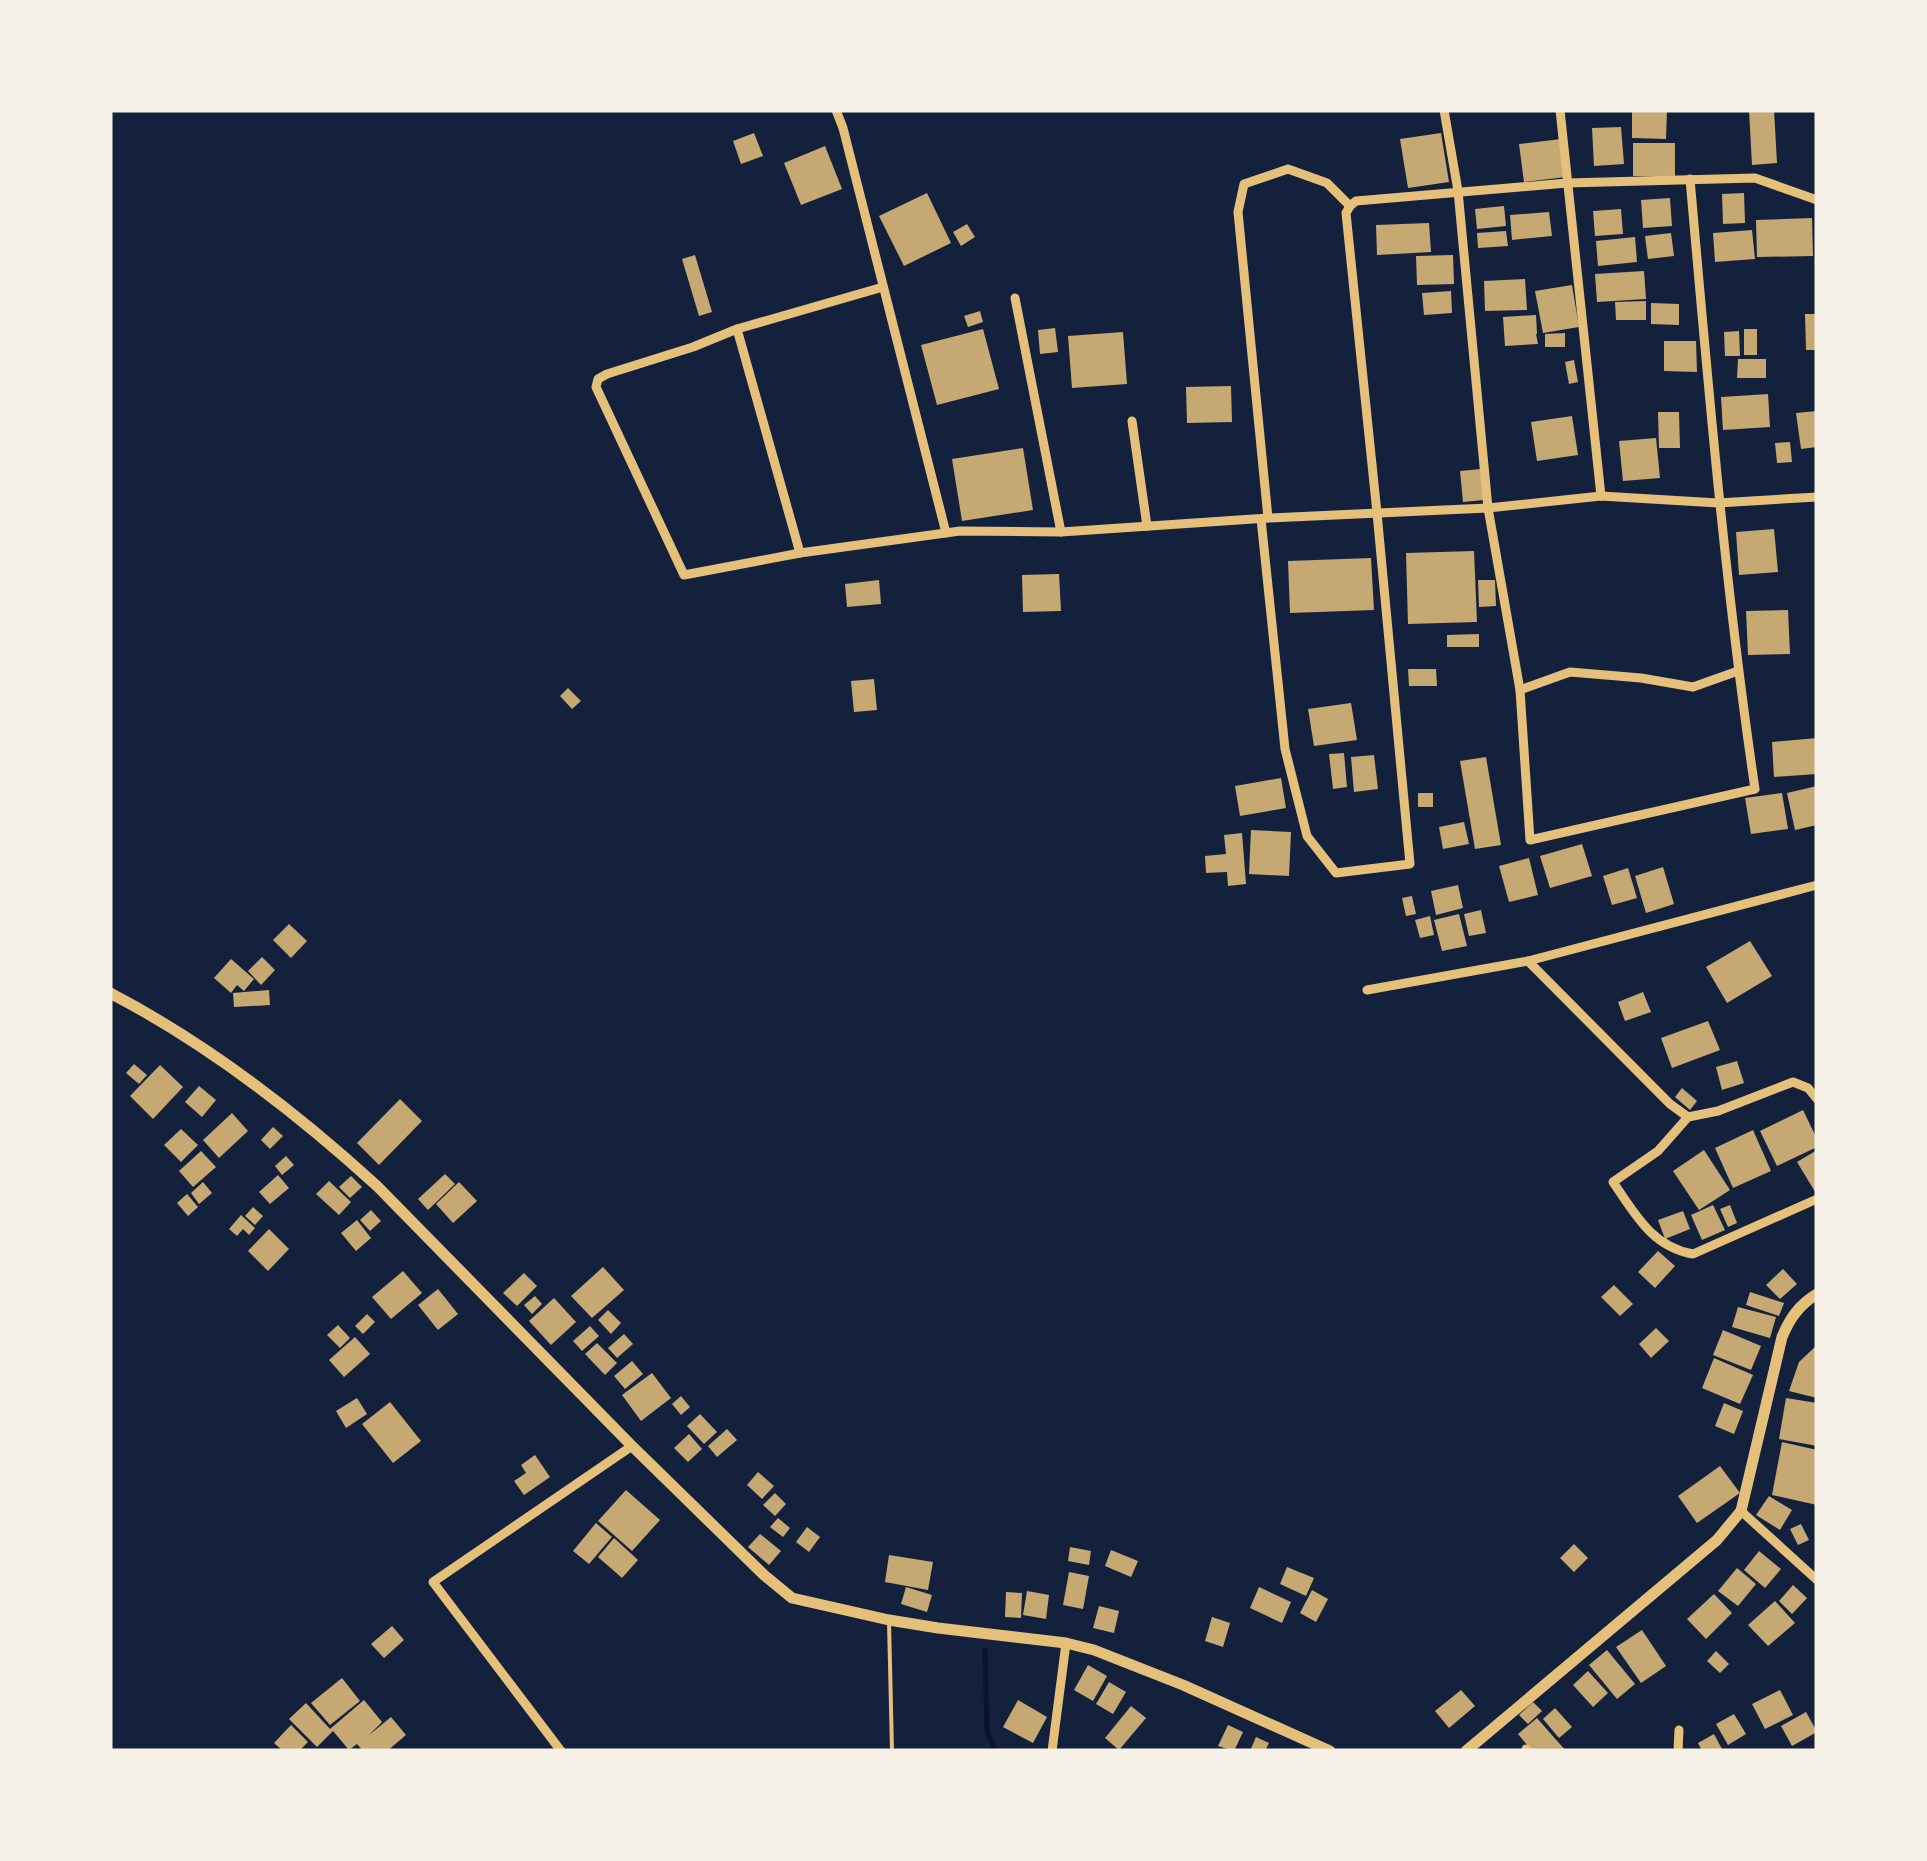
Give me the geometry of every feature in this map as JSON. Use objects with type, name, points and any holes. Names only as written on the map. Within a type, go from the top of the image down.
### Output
[{"type":"street","points":[[836,110],[946,533]]},
{"type":"street","points":[[1444,110],[1458,191],[1488,508],[1520,690],[1530,840],[1755,789],[1718,503],[1690,178]]},
{"type":"street","points":[[1560,110],[1601,496]]},
{"type":"street","points":[[1350,206],[1327,183],[1288,169],[1244,184],[1238,212],[1285,748],[1308,836],[1336,873],[1410,864],[1346,213],[1350,206],[1356,201],[1458,191],[1690,178],[1755,178],[1817,200]]},
{"type":"street","points":[[883,287],[737,329],[598,379],[596,387],[684,575],[800,552],[946,533],[1061,532],[1488,508],[1601,496],[1718,503],[1817,497]]},
{"type":"street","points":[[1016,298],[1061,532]]},
{"type":"street","points":[[737,329],[800,552]]},
{"type":"street","points":[[1132,420],[1147,526]]},
{"type":"street","points":[[1520,690],[1570,672],[1692,687],[1738,671]]},
{"type":"street","points":[[1367,990],[1528,962],[1817,885]]},
{"type":"street","points":[[1528,962],[1670,1104],[1688,1117]]},
{"type":"street","points":[[110,993],[142,1009],[247,1079],[343,1155],[632,1446],[792,1598],[889,1620],[1094,1650],[1330,1751]]},
{"type":"street","points":[[1817,1099],[1808,1088],[1792,1082],[1718,1111],[1688,1117],[1658,1150],[1613,1182],[1646,1230],[1677,1252],[1693,1254],[1817,1198]]},
{"type":"street","points":[[1466,1751],[1716,1540],[1741,1511],[1782,1338],[1790,1318],[1817,1294]]},
{"type":"street","points":[[562,1751],[433,1582],[632,1446]]},
{"type":"street","points":[[1741,1511],[1817,1580]]},
{"type":"street","points":[[1052,1751],[1066,1643]]},
{"type":"street","points":[[1678,1730],[1678,1751]]},
{"type":"lane","points":[[889,1620],[892,1751]]},
{"type":"building","points":[[1632,110],[1667,110],[1666,139],[1632,138]]},
{"type":"building","points":[[1749,110],[1774,110],[1777,163],[1752,165]]},
{"type":"building","points":[[1621,127],[1624,164],[1594,166],[1592,128]]},
{"type":"building","points":[[754,133],[763,156],[741,164],[733,141]]},
{"type":"building","points":[[1441,133],[1449,182],[1408,188],[1400,139]]},
{"type":"building","points":[[1561,139],[1566,177],[1524,182],[1519,144]]},
{"type":"building","points":[[1633,143],[1675,143],[1675,177],[1633,176]]},
{"type":"building","points":[[825,146],[842,189],[801,205],[784,163]]},
{"type":"building","points":[[927,193],[951,243],[904,266],[879,216]]},
{"type":"building","points":[[1744,193],[1745,223],[1723,224],[1722,194]]},
{"type":"building","points":[[1670,198],[1672,226],[1643,228],[1641,200]]},
{"type":"building","points":[[1504,206],[1506,226],[1477,229],[1475,209]]},
{"type":"building","points":[[1621,209],[1623,234],[1595,236],[1593,211]]},
{"type":"building","points":[[1549,212],[1552,236],[1512,240],[1510,215]]},
{"type":"building","points":[[1812,218],[1813,256],[1757,257],[1756,220]]},
{"type":"building","points":[[1429,223],[1431,252],[1377,255],[1376,225]]},
{"type":"building","points":[[967,224],[975,237],[961,246],[953,232]]},
{"type":"building","points":[[1752,230],[1755,259],[1715,262],[1713,233]]},
{"type":"building","points":[[1506,231],[1508,246],[1478,248],[1477,233]]},
{"type":"building","points":[[1671,233],[1674,256],[1648,259],[1645,236]]},
{"type":"building","points":[[1635,237],[1637,262],[1598,266],[1596,241]]},
{"type":"building","points":[[695,255],[712,312],[699,316],[682,259]]},
{"type":"building","points":[[1453,255],[1454,284],[1417,285],[1416,256]]},
{"type":"building","points":[[1644,271],[1646,299],[1597,302],[1595,274]]},
{"type":"building","points":[[1525,279],[1527,310],[1485,311],[1484,281]]},
{"type":"building","points":[[1572,285],[1579,327],[1543,333],[1535,291]]},
{"type":"building","points":[[1451,291],[1452,313],[1424,315],[1422,293]]},
{"type":"building","points":[[1646,301],[1646,320],[1616,320],[1615,302]]},
{"type":"building","points":[[1651,303],[1679,304],[1679,325],[1651,324]]},
{"type":"building","points":[[980,311],[983,322],[968,327],[964,316]]},
{"type":"building","points":[[1805,314],[1817,314],[1817,350],[1806,350]]},
{"type":"building","points":[[1536,315],[1538,344],[1505,346],[1503,317]]},
{"type":"building","points":[[1055,328],[1058,352],[1040,354],[1038,330]]},
{"type":"building","points":[[983,329],[999,389],[937,405],[921,345]]},
{"type":"building","points":[[1744,329],[1757,329],[1757,355],[1744,355]]},
{"type":"building","points":[[1739,331],[1740,356],[1725,356],[1724,332]]},
{"type":"building","points":[[1123,332],[1127,384],[1072,388],[1068,336]]},
{"type":"building","points":[[1565,333],[1565,347],[1545,347],[1545,334]]},
{"type":"building","points":[[1664,341],[1696,341],[1697,372],[1664,371]]},
{"type":"building","points":[[1738,359],[1766,359],[1766,378],[1737,378]]},
{"type":"building","points":[[1574,360],[1578,382],[1569,384],[1565,362]]},
{"type":"building","points":[[1231,386],[1232,422],[1187,423],[1186,387]]},
{"type":"building","points":[[1768,394],[1770,427],[1723,430],[1721,397]]},
{"type":"building","points":[[1817,411],[1817,447],[1801,449],[1796,413]]},
{"type":"building","points":[[1658,412],[1679,412],[1680,448],[1659,448]]},
{"type":"building","points":[[1572,416],[1578,455],[1537,461],[1531,422]]},
{"type":"building","points":[[1656,438],[1660,478],[1623,481],[1619,441]]},
{"type":"building","points":[[1790,442],[1792,462],[1777,463],[1775,443]]},
{"type":"building","points":[[1023,448],[1033,510],[962,521],[952,459]]},
{"type":"building","points":[[1481,469],[1484,500],[1463,502],[1460,471]]},
{"type":"building","points":[[1774,529],[1778,572],[1739,575],[1736,532]]},
{"type":"building","points":[[1474,551],[1477,622],[1408,624],[1406,553]]},
{"type":"building","points":[[1371,558],[1374,610],[1290,613],[1288,561]]},
{"type":"building","points":[[1059,574],[1061,611],[1023,612],[1022,575]]},
{"type":"building","points":[[879,580],[881,604],[847,607],[845,584]]},
{"type":"building","points":[[1478,580],[1495,580],[1496,606],[1479,607]]},
{"type":"building","points":[[1788,610],[1790,654],[1748,655],[1746,611]]},
{"type":"building","points":[[1479,634],[1479,647],[1447,647],[1447,635]]},
{"type":"building","points":[[1408,669],[1436,669],[1437,686],[1409,686]]},
{"type":"building","points":[[874,679],[877,710],[854,712],[851,681]]},
{"type":"building","points":[[568,688],[581,701],[572,709],[560,696]]},
{"type":"building","points":[[1351,703],[1357,740],[1314,746],[1308,709]]},
{"type":"building","points":[[1817,738],[1817,774],[1774,777],[1772,742]]},
{"type":"building","points":[[1344,753],[1347,787],[1333,789],[1329,754]]},
{"type":"building","points":[[1374,755],[1378,789],[1354,792],[1351,757]]},
{"type":"building","points":[[1486,757],[1501,845],[1475,849],[1460,761]]},
{"type":"building","points":[[1281,778],[1286,808],[1240,816],[1235,786]]},
{"type":"building","points":[[1817,786],[1817,825],[1795,830],[1787,793]]},
{"type":"building","points":[[1418,793],[1433,793],[1433,807],[1418,807]]},
{"type":"building","points":[[1782,793],[1788,829],[1751,834],[1745,798]]},
{"type":"building","points":[[1464,822],[1469,844],[1443,849],[1439,827]]},
{"type":"building","points":[[1251,830],[1291,832],[1289,876],[1249,874]]},
{"type":"building","points":[[1242,833],[1246,884],[1228,886],[1227,872],[1206,873],[1205,856],[1226,854],[1224,835]]},
{"type":"building","points":[[1582,844],[1592,876],[1550,888],[1540,856]]},
{"type":"building","points":[[1529,858],[1538,895],[1509,902],[1499,866]]},
{"type":"building","points":[[1663,867],[1674,904],[1646,913],[1635,876]]},
{"type":"building","points":[[1628,868],[1637,898],[1612,905],[1603,876]]},
{"type":"building","points":[[1458,885],[1463,908],[1436,915],[1431,891]]},
{"type":"building","points":[[1412,896],[1416,914],[1406,916],[1402,898]]},
{"type":"building","points":[[1481,910],[1486,933],[1469,936],[1464,914]]},
{"type":"building","points":[[1459,914],[1467,946],[1442,951],[1434,920]]},
{"type":"building","points":[[1430,916],[1434,935],[1420,938],[1415,920]]},
{"type":"building","points":[[289,924],[307,941],[291,958],[273,940]]},
{"type":"building","points":[[1750,941],[1772,976],[1727,1003],[1706,967]]},
{"type":"building","points":[[262,957],[275,970],[261,985],[248,971]]},
{"type":"building","points":[[231,959],[254,979],[244,991],[237,985],[231,993],[214,978]]},
{"type":"building","points":[[269,990],[270,1005],[234,1007],[233,993]]},
{"type":"building","points":[[1643,992],[1651,1012],[1625,1021],[1618,1002]]},
{"type":"building","points":[[1708,1021],[1720,1050],[1672,1068],[1661,1038]]},
{"type":"building","points":[[1737,1061],[1744,1083],[1722,1090],[1716,1067]]},
{"type":"building","points":[[134,1064],[147,1075],[139,1084],[126,1073]]},
{"type":"building","points":[[160,1065],[183,1087],[153,1119],[130,1096]]},
{"type":"building","points":[[199,1086],[216,1100],[202,1117],[185,1102]]},
{"type":"building","points":[[1682,1088],[1697,1101],[1690,1110],[1675,1097]]},
{"type":"building","points":[[400,1099],[422,1121],[379,1165],[357,1143]]},
{"type":"building","points":[[1803,1110],[1817,1147],[1777,1166],[1760,1131]]},
{"type":"building","points":[[232,1113],[248,1131],[219,1158],[203,1140]]},
{"type":"building","points":[[273,1127],[283,1136],[270,1149],[261,1140]]},
{"type":"building","points":[[181,1129],[198,1145],[181,1162],[164,1145]]},
{"type":"building","points":[[1753,1130],[1771,1171],[1733,1188],[1715,1148]]},
{"type":"building","points":[[1704,1150],[1730,1190],[1699,1210],[1673,1171]]},
{"type":"building","points":[[1817,1150],[1817,1195],[1797,1162]]},
{"type":"building","points":[[201,1151],[216,1167],[193,1187],[179,1171]]},
{"type":"building","points":[[286,1156],[294,1165],[282,1175],[275,1166]]},
{"type":"building","points":[[445,1174],[455,1184],[428,1210],[418,1199]]},
{"type":"building","points":[[278,1175],[289,1188],[270,1204],[259,1192]]},
{"type":"building","points":[[351,1176],[362,1187],[350,1198],[339,1187]]},
{"type":"building","points":[[329,1181],[351,1202],[339,1215],[316,1194]]},
{"type":"building","points":[[203,1182],[212,1193],[199,1204],[191,1193]]},
{"type":"building","points":[[459,1182],[477,1201],[453,1223],[436,1204]]},
{"type":"building","points":[[187,1194],[198,1207],[188,1216],[177,1203]]},
{"type":"building","points":[[1713,1205],[1725,1230],[1702,1240],[1691,1215]]},
{"type":"building","points":[[1730,1205],[1737,1223],[1728,1227],[1720,1209]]},
{"type":"building","points":[[253,1207],[263,1216],[255,1225],[245,1216]]},
{"type":"building","points":[[371,1210],[381,1221],[370,1231],[360,1220]]},
{"type":"building","points":[[1683,1211],[1690,1229],[1665,1239],[1658,1220]]},
{"type":"building","points":[[241,1215],[255,1228],[249,1235],[243,1229],[237,1236],[229,1229]]},
{"type":"building","points":[[357,1220],[371,1238],[356,1251],[341,1233]]},
{"type":"building","points":[[269,1229],[289,1249],[268,1271],[248,1251]]},
{"type":"building","points":[[1658,1251],[1675,1266],[1655,1288],[1638,1272]]},
{"type":"building","points":[[603,1267],[624,1290],[592,1318],[571,1296]]},
{"type":"building","points":[[1783,1269],[1797,1284],[1780,1299],[1766,1285]]},
{"type":"building","points":[[403,1271],[422,1293],[391,1319],[372,1297]]},
{"type":"building","points":[[524,1273],[537,1286],[517,1306],[503,1293]]},
{"type":"building","points":[[1614,1285],[1633,1304],[1620,1316],[1601,1297]]},
{"type":"building","points":[[438,1289],[458,1314],[438,1330],[418,1305]]},
{"type":"building","points":[[1750,1292],[1784,1303],[1779,1316],[1746,1305]]},
{"type":"building","points":[[535,1296],[542,1304],[532,1314],[524,1305]]},
{"type":"building","points":[[554,1298],[576,1322],[551,1345],[529,1321]]},
{"type":"building","points":[[1738,1307],[1776,1317],[1770,1338],[1732,1327]]},
{"type":"building","points":[[608,1310],[621,1323],[611,1334],[598,1320]]},
{"type":"building","points":[[367,1314],[375,1322],[363,1334],[355,1326]]},
{"type":"building","points":[[338,1325],[350,1338],[340,1348],[327,1335]]},
{"type":"building","points":[[590,1326],[599,1336],[582,1351],[573,1341]]},
{"type":"building","points":[[1656,1328],[1669,1341],[1651,1358],[1639,1344]]},
{"type":"building","points":[[1723,1330],[1761,1346],[1751,1370],[1713,1355]]},
{"type":"building","points":[[624,1334],[633,1344],[617,1358],[608,1348]]},
{"type":"building","points":[[355,1337],[370,1354],[344,1377],[329,1360]]},
{"type":"building","points":[[597,1343],[617,1363],[605,1375],[585,1354]]},
{"type":"building","points":[[1817,1345],[1817,1398],[1789,1391],[1799,1362]]},
{"type":"building","points":[[1714,1358],[1753,1375],[1740,1404],[1702,1388]]},
{"type":"building","points":[[632,1361],[643,1374],[625,1389],[614,1376]]},
{"type":"building","points":[[652,1373],[671,1398],[641,1421],[622,1395]]},
{"type":"building","points":[[681,1396],[690,1407],[681,1415],[672,1404]]},
{"type":"building","points":[[357,1398],[367,1414],[346,1428],[336,1411]]},
{"type":"building","points":[[1786,1398],[1817,1403],[1817,1446],[1779,1439]]},
{"type":"building","points":[[390,1402],[421,1441],[393,1463],[362,1424]]},
{"type":"building","points":[[1724,1403],[1743,1411],[1734,1434],[1715,1426]]},
{"type":"building","points":[[700,1414],[717,1432],[704,1444],[687,1426]]},
{"type":"building","points":[[727,1429],[737,1440],[717,1457],[708,1446]]},
{"type":"building","points":[[689,1434],[702,1449],[688,1462],[674,1448]]},
{"type":"building","points":[[1782,1442],[1817,1450],[1817,1505],[1772,1495]]},
{"type":"building","points":[[535,1455],[550,1477],[524,1495],[514,1481],[526,1473],[521,1465]]},
{"type":"building","points":[[1720,1466],[1740,1493],[1697,1523],[1678,1496]]},
{"type":"building","points":[[758,1472],[774,1486],[762,1499],[747,1485]]},
{"type":"building","points":[[626,1490],[660,1520],[632,1551],[598,1521]]},
{"type":"building","points":[[775,1493],[786,1504],[775,1516],[763,1505]]},
{"type":"building","points":[[1769,1496],[1792,1510],[1780,1530],[1756,1515]]},
{"type":"building","points":[[778,1518],[790,1528],[783,1537],[770,1527]]},
{"type":"building","points":[[596,1523],[612,1537],[589,1564],[573,1551]]},
{"type":"building","points":[[1801,1524],[1809,1540],[1798,1545],[1790,1529]]},
{"type":"building","points":[[807,1527],[820,1537],[809,1552],[796,1542]]},
{"type":"building","points":[[760,1534],[781,1551],[769,1565],[748,1547]]},
{"type":"building","points":[[614,1538],[638,1560],[622,1578],[598,1557]]},
{"type":"building","points":[[1574,1544],[1588,1558],[1574,1572],[1560,1558]]},
{"type":"building","points":[[1070,1547],[1091,1551],[1089,1565],[1068,1561]]},
{"type":"building","points":[[1111,1550],[1138,1561],[1131,1577],[1105,1566]]},
{"type":"building","points":[[1759,1551],[1781,1569],[1765,1588],[1744,1570]]},
{"type":"building","points":[[889,1555],[933,1562],[928,1590],[885,1582]]},
{"type":"building","points":[[1287,1567],[1314,1578],[1306,1596],[1280,1584]]},
{"type":"building","points":[[1737,1568],[1756,1584],[1738,1606],[1718,1591]]},
{"type":"building","points":[[1069,1572],[1089,1576],[1083,1609],[1063,1605]]},
{"type":"building","points":[[1793,1585],[1807,1598],[1792,1614],[1779,1601]]},
{"type":"building","points":[[906,1587],[932,1595],[927,1612],[901,1604]]},
{"type":"building","points":[[1259,1587],[1291,1602],[1282,1623],[1250,1608]]},
{"type":"building","points":[[1312,1590],[1328,1599],[1316,1622],[1300,1613]]},
{"type":"building","points":[[1027,1591],[1049,1595],[1046,1619],[1023,1615]]},
{"type":"building","points":[[1006,1592],[1022,1593],[1021,1618],[1005,1617]]},
{"type":"building","points":[[1714,1594],[1732,1613],[1706,1639],[1687,1619]]},
{"type":"building","points":[[1775,1601],[1795,1623],[1768,1646],[1748,1625]]},
{"type":"building","points":[[1099,1606],[1119,1611],[1114,1633],[1093,1628]]},
{"type":"building","points":[[1212,1617],[1230,1623],[1223,1647],[1205,1641]]},
{"type":"building","points":[[392,1626],[404,1640],[384,1658],[371,1644]]},
{"type":"building","points":[[1642,1630],[1666,1666],[1641,1683],[1616,1647]]},
{"type":"building","points":[[1607,1650],[1635,1684],[1617,1699],[1589,1665]]},
{"type":"building","points":[[1716,1651],[1729,1664],[1720,1673],[1707,1661]]},
{"type":"building","points":[[1088,1665],[1107,1676],[1093,1701],[1074,1690]]},
{"type":"building","points":[[1588,1671],[1608,1693],[1593,1707],[1573,1685]]},
{"type":"building","points":[[342,1678],[360,1701],[330,1725],[311,1703]]},
{"type":"building","points":[[1109,1682],[1126,1692],[1113,1714],[1096,1704]]},
{"type":"building","points":[[1461,1690],[1475,1706],[1449,1728],[1435,1711]]},
{"type":"building","points":[[1780,1690],[1793,1715],[1765,1729],[1752,1704]]},
{"type":"building","points":[[364,1700],[382,1722],[368,1736],[391,1717],[406,1735],[387,1751],[363,1751],[357,1744],[349,1750],[333,1731],[317,1747],[289,1719],[306,1703],[330,1729]]},
{"type":"building","points":[[1018,1700],[1047,1717],[1033,1743],[1003,1727]]},
{"type":"building","points":[[1533,1702],[1542,1711],[1528,1724],[1519,1715]]},
{"type":"building","points":[[1131,1706],[1146,1718],[1119,1750],[1105,1738]]},
{"type":"building","points":[[1555,1708],[1572,1727],[1559,1738],[1543,1719]]},
{"type":"building","points":[[1806,1712],[1817,1732],[1792,1746],[1781,1726]]},
{"type":"building","points":[[1734,1714],[1746,1734],[1728,1745],[1716,1724]]},
{"type":"building","points":[[1537,1718],[1566,1751],[1532,1751],[1518,1734]]},
{"type":"building","points":[[291,1725],[308,1742],[299,1751],[283,1751],[274,1743]]},
{"type":"building","points":[[1228,1725],[1243,1732],[1234,1751],[1218,1746]]},
{"type":"building","points":[[1714,1734],[1723,1751],[1702,1751],[1698,1743]]},
{"type":"building","points":[[1256,1737],[1269,1743],[1265,1751],[1250,1751]]},
{"type":"waterway","points":[[985,1650],[987,1731],[995,1751]]}]
